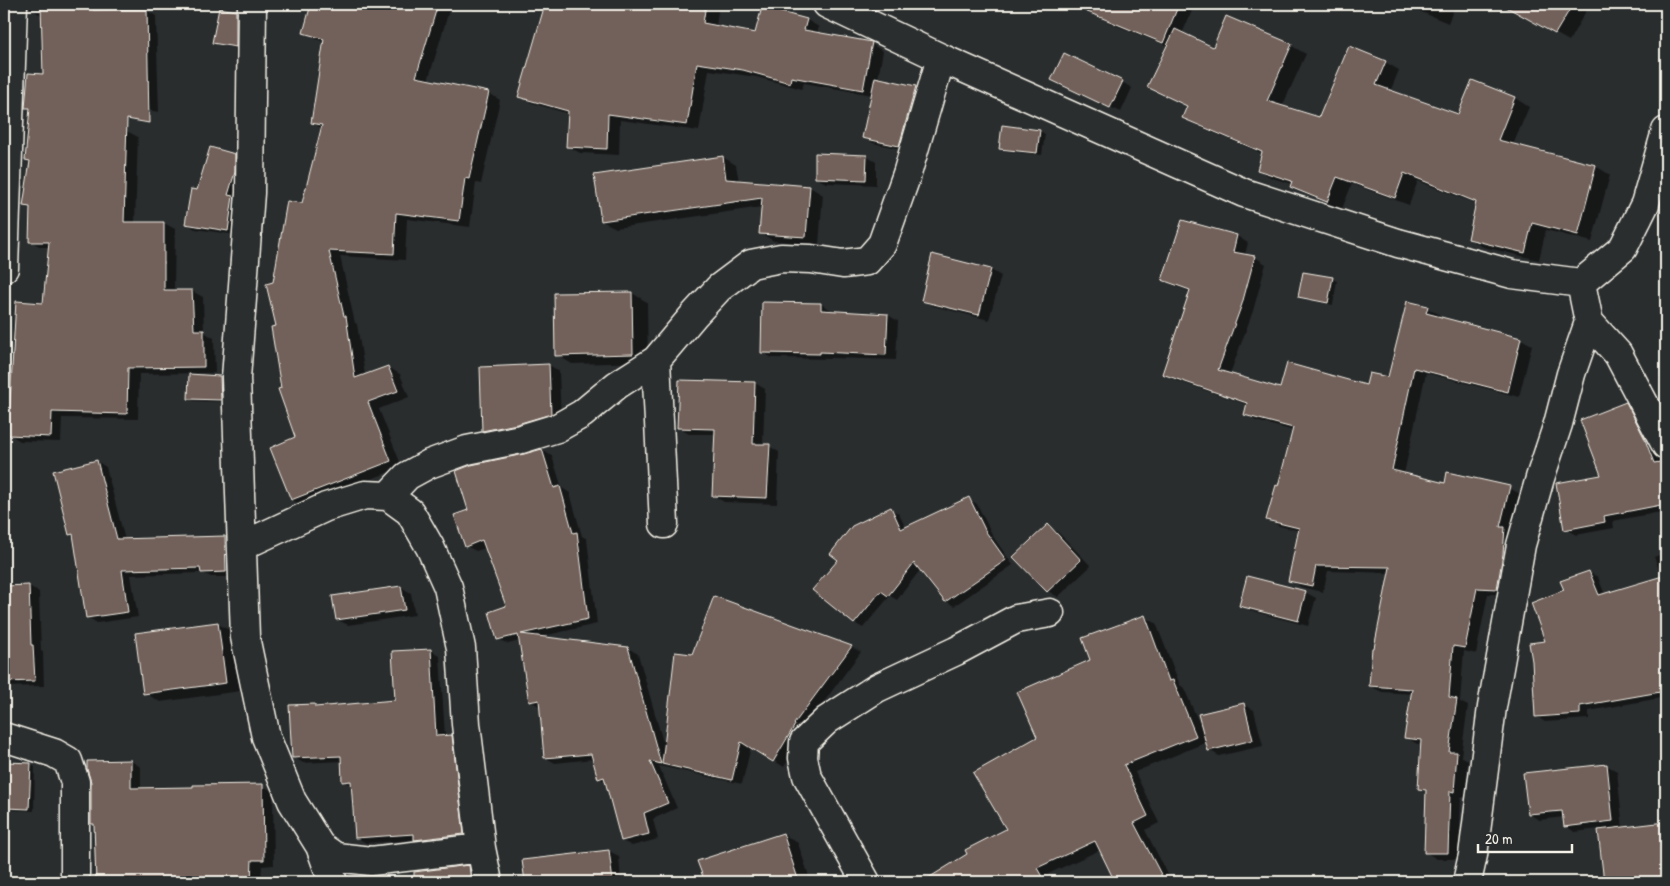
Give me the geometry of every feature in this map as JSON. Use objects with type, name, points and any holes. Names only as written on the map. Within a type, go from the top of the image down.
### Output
[{"type":"street","points":[[4,268],[13,4]]},
{"type":"street","points":[[252,4],[250,193],[236,378],[245,638],[266,737],[292,801],[320,846],[333,882]]},
{"type":"street","points":[[827,4],[941,58],[1244,193],[1398,243],[1512,274],[1581,283],[1623,248],[1645,204],[1663,159],[1666,130]]},
{"type":"street","points":[[388,496],[408,476],[429,464],[467,450],[520,439],[557,428],[582,414],[617,385],[656,360],[719,288],[751,264],[782,258],[810,259],[843,264],[867,261],[882,244],[907,174],[941,58]]},
{"type":"street","points":[[1467,882],[1473,855],[1492,708],[1521,545],[1588,322],[1581,283]]},
{"type":"street","points":[[1588,322],[1618,354],[1666,445]]},
{"type":"street","points":[[656,360],[664,524]]},
{"type":"street","points":[[242,546],[326,507],[366,495],[388,496],[410,512],[430,547],[448,587],[461,648],[466,724],[481,848],[488,882]]},
{"type":"street","points":[[866,882],[807,776],[803,758],[804,742],[827,720],[877,688],[956,652],[1016,619],[1050,612]]},
{"type":"street","points":[[4,737],[54,753],[68,762],[75,782],[75,882]]},
{"type":"street","points":[[320,846],[336,857],[371,861],[481,848]]},
{"type":"building","points":[[41,4],[93,4],[93,10],[147,9],[149,123],[127,119],[124,222],[164,222],[164,290],[192,290],[194,330],[204,330],[204,367],[128,368],[127,414],[52,412],[51,437],[8,435],[16,301],[43,303],[49,242],[29,242],[30,207],[23,206],[30,161],[25,160],[30,108],[25,108],[28,73],[43,74]]},
{"type":"building","points":[[311,4],[438,4],[416,77],[489,92],[469,179],[465,178],[459,221],[396,213],[394,254],[329,251],[344,316],[346,316],[355,378],[388,366],[398,391],[368,402],[391,461],[291,500],[270,448],[295,437],[278,389],[281,388],[271,327],[276,326],[266,284],[273,282],[287,201],[302,203],[322,125],[311,123],[324,39],[303,33]]},
{"type":"building","points":[[545,4],[706,4],[703,23],[755,33],[762,7],[807,19],[804,30],[872,42],[863,90],[791,77],[790,83],[743,70],[697,63],[687,125],[608,114],[607,149],[566,147],[568,111],[518,97]]},
{"type":"building","points":[[1068,4],[1179,4],[1163,43]]},
{"type":"building","points":[[1501,4],[1573,4],[1555,34]]},
{"type":"building","points":[[219,8],[236,11],[236,47],[212,43]]},
{"type":"building","points":[[1226,16],[1292,44],[1267,101],[1319,117],[1349,46],[1386,61],[1376,85],[1458,114],[1472,80],[1515,97],[1498,140],[1596,165],[1578,235],[1532,223],[1525,253],[1468,239],[1476,202],[1404,173],[1395,198],[1337,177],[1327,202],[1290,187],[1292,181],[1257,170],[1262,152],[1182,118],[1187,106],[1147,87],[1175,29],[1213,47]]},
{"type":"building","points":[[1064,53],[1123,81],[1110,108],[1051,80]]},
{"type":"building","points":[[875,77],[916,86],[899,146],[862,138]]},
{"type":"building","points":[[1002,125],[1040,130],[1037,153],[999,149]]},
{"type":"building","points":[[210,147],[235,154],[235,172],[228,195],[233,196],[228,231],[185,224],[191,189],[197,190]]},
{"type":"building","points":[[815,153],[867,155],[866,180],[815,178]]},
{"type":"building","points":[[723,156],[726,179],[810,186],[806,237],[759,234],[762,198],[601,221],[594,175]]},
{"type":"building","points":[[1182,220],[1237,235],[1233,252],[1255,256],[1242,304],[1218,370],[1280,388],[1287,363],[1366,385],[1369,373],[1388,377],[1407,301],[1428,306],[1426,313],[1521,338],[1508,392],[1414,368],[1392,470],[1445,483],[1447,472],[1510,486],[1500,527],[1505,527],[1497,589],[1477,588],[1465,648],[1453,646],[1449,697],[1457,699],[1449,752],[1457,752],[1454,792],[1450,791],[1448,853],[1424,853],[1426,790],[1418,789],[1421,740],[1404,738],[1412,689],[1369,686],[1372,648],[1374,648],[1390,567],[1316,566],[1312,586],[1288,581],[1299,528],[1266,520],[1276,485],[1278,486],[1293,428],[1244,415],[1247,403],[1162,374],[1190,290],[1162,280]]},
{"type":"building","points":[[932,254],[991,269],[979,315],[921,301]]},
{"type":"building","points":[[1303,272],[1333,277],[1328,303],[1298,297]]},
{"type":"building","points":[[632,292],[633,354],[555,356],[554,293]]},
{"type":"building","points":[[762,302],[821,303],[821,310],[888,314],[886,355],[820,352],[820,354],[761,353]]},
{"type":"building","points":[[549,364],[551,414],[517,424],[482,431],[480,367]]},
{"type":"building","points":[[189,374],[220,376],[221,400],[188,399]]},
{"type":"building","points":[[679,380],[755,382],[753,444],[770,444],[767,498],[712,496],[715,429],[677,428]]},
{"type":"building","points":[[1626,402],[1644,437],[1654,463],[1666,461],[1666,504],[1604,516],[1605,522],[1564,530],[1556,483],[1601,475],[1580,420]]},
{"type":"building","points":[[542,449],[554,488],[560,486],[573,533],[577,532],[588,619],[521,634],[628,647],[661,764],[650,761],[668,803],[644,813],[649,834],[621,841],[604,777],[598,779],[591,754],[544,758],[539,700],[529,702],[518,635],[497,640],[489,612],[506,606],[482,540],[465,547],[454,515],[468,510],[456,471],[471,465]]},
{"type":"building","points":[[97,460],[117,539],[225,536],[226,572],[201,573],[200,568],[122,570],[128,612],[86,618],[73,534],[69,535],[53,471]]},
{"type":"building","points":[[969,497],[986,532],[1006,560],[945,602],[914,563],[888,596],[881,591],[854,624],[812,590],[838,560],[830,554],[852,526],[891,507],[901,529]]},
{"type":"building","points":[[1048,524],[1081,560],[1047,592],[1013,557]]},
{"type":"building","points":[[1589,571],[1599,595],[1666,575],[1666,691],[1580,706],[1580,714],[1535,717],[1532,661],[1529,643],[1545,641],[1531,603],[1564,590],[1560,581]]},
{"type":"building","points":[[1247,576],[1306,591],[1298,621],[1239,606]]},
{"type":"building","points":[[29,585],[31,645],[33,645],[35,681],[4,682],[4,586]]},
{"type":"building","points":[[401,586],[405,610],[336,620],[332,596]]},
{"type":"building","points":[[714,596],[852,646],[794,724],[773,762],[741,742],[732,780],[662,764],[675,652],[692,654]]},
{"type":"building","points":[[1145,615],[1169,681],[1173,680],[1196,736],[1124,765],[1148,816],[1134,823],[1165,882],[1115,882],[1095,841],[1037,868],[1045,882],[922,882],[967,854],[965,850],[1006,829],[973,773],[1037,737],[1017,692],[1090,660],[1082,638]]},
{"type":"building","points":[[218,622],[226,683],[143,694],[135,633]]},
{"type":"building","points":[[431,649],[436,736],[452,735],[464,834],[414,840],[414,834],[355,838],[351,781],[342,782],[341,756],[292,758],[289,705],[315,704],[315,707],[395,700],[392,651]]},
{"type":"building","points":[[1244,703],[1253,740],[1208,751],[1198,714]]},
{"type":"building","points":[[131,760],[131,788],[263,784],[264,860],[252,860],[251,882],[96,882],[94,824],[91,824],[91,782],[87,761]]},
{"type":"building","points":[[7,762],[31,763],[29,809],[6,808]]},
{"type":"building","points":[[1607,764],[1613,821],[1564,827],[1562,811],[1528,814],[1523,773]]},
{"type":"building","points":[[1666,822],[1666,876],[1604,882],[1598,830]]},
{"type":"building","points":[[783,833],[799,882],[705,882],[697,861]]},
{"type":"building","points":[[609,850],[613,882],[525,882],[522,860]]},
{"type":"building","points":[[469,865],[471,882],[414,882],[414,872]]}]
